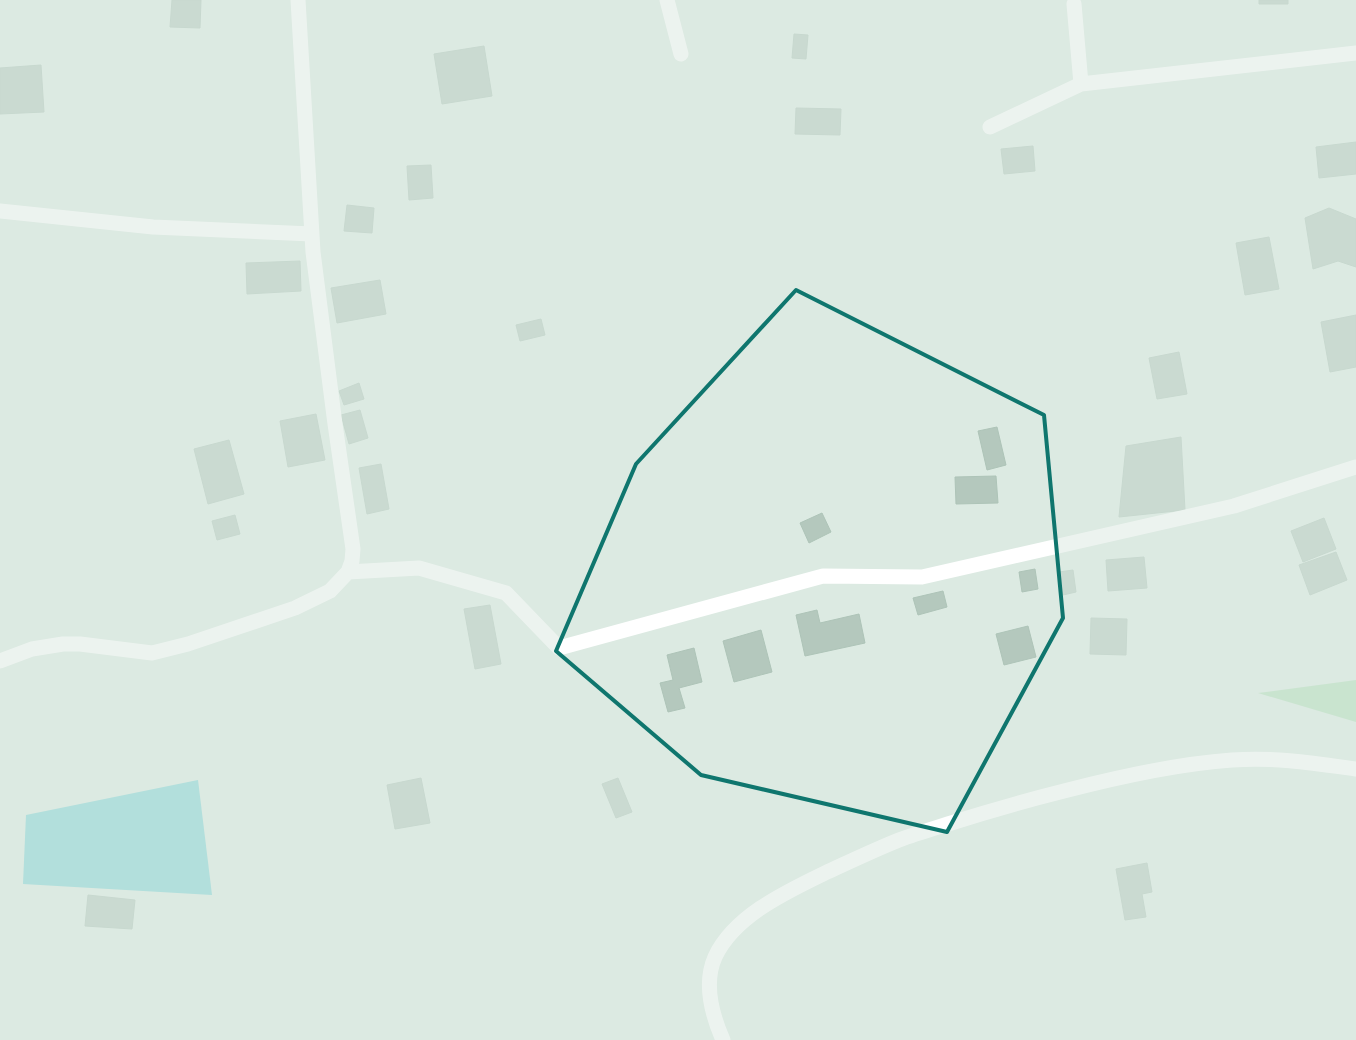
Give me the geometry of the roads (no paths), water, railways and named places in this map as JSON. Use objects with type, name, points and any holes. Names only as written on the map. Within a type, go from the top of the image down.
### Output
[{"type":"street","points":[[0,661],[32,649],[63,644],[80,644],[144,653],[160,652],[295,608],[330,591],[348,572],[352,561],[353,549],[334,424],[313,252],[298,0]]},
{"type":"street","points":[[667,0],[681,54]]},
{"type":"street","points":[[1074,4],[1081,84]]},
{"type":"street","points":[[990,128],[1081,84],[1356,53]]},
{"type":"street","points":[[0,211],[154,227],[312,234]]},
{"type":"street","points":[[348,572],[419,568],[506,593],[560,648],[824,576],[922,577],[1234,506],[1356,467]]},
{"type":"street","points":[[723,1040],[713,1017],[711,1006],[712,970],[715,958],[734,931],[765,905],[784,893],[900,839],[1005,806],[1110,779],[1170,768],[1230,760],[1280,759],[1356,770]]},
{"type":"water","points":[[198,780],[212,895],[23,884],[26,815]]}]
